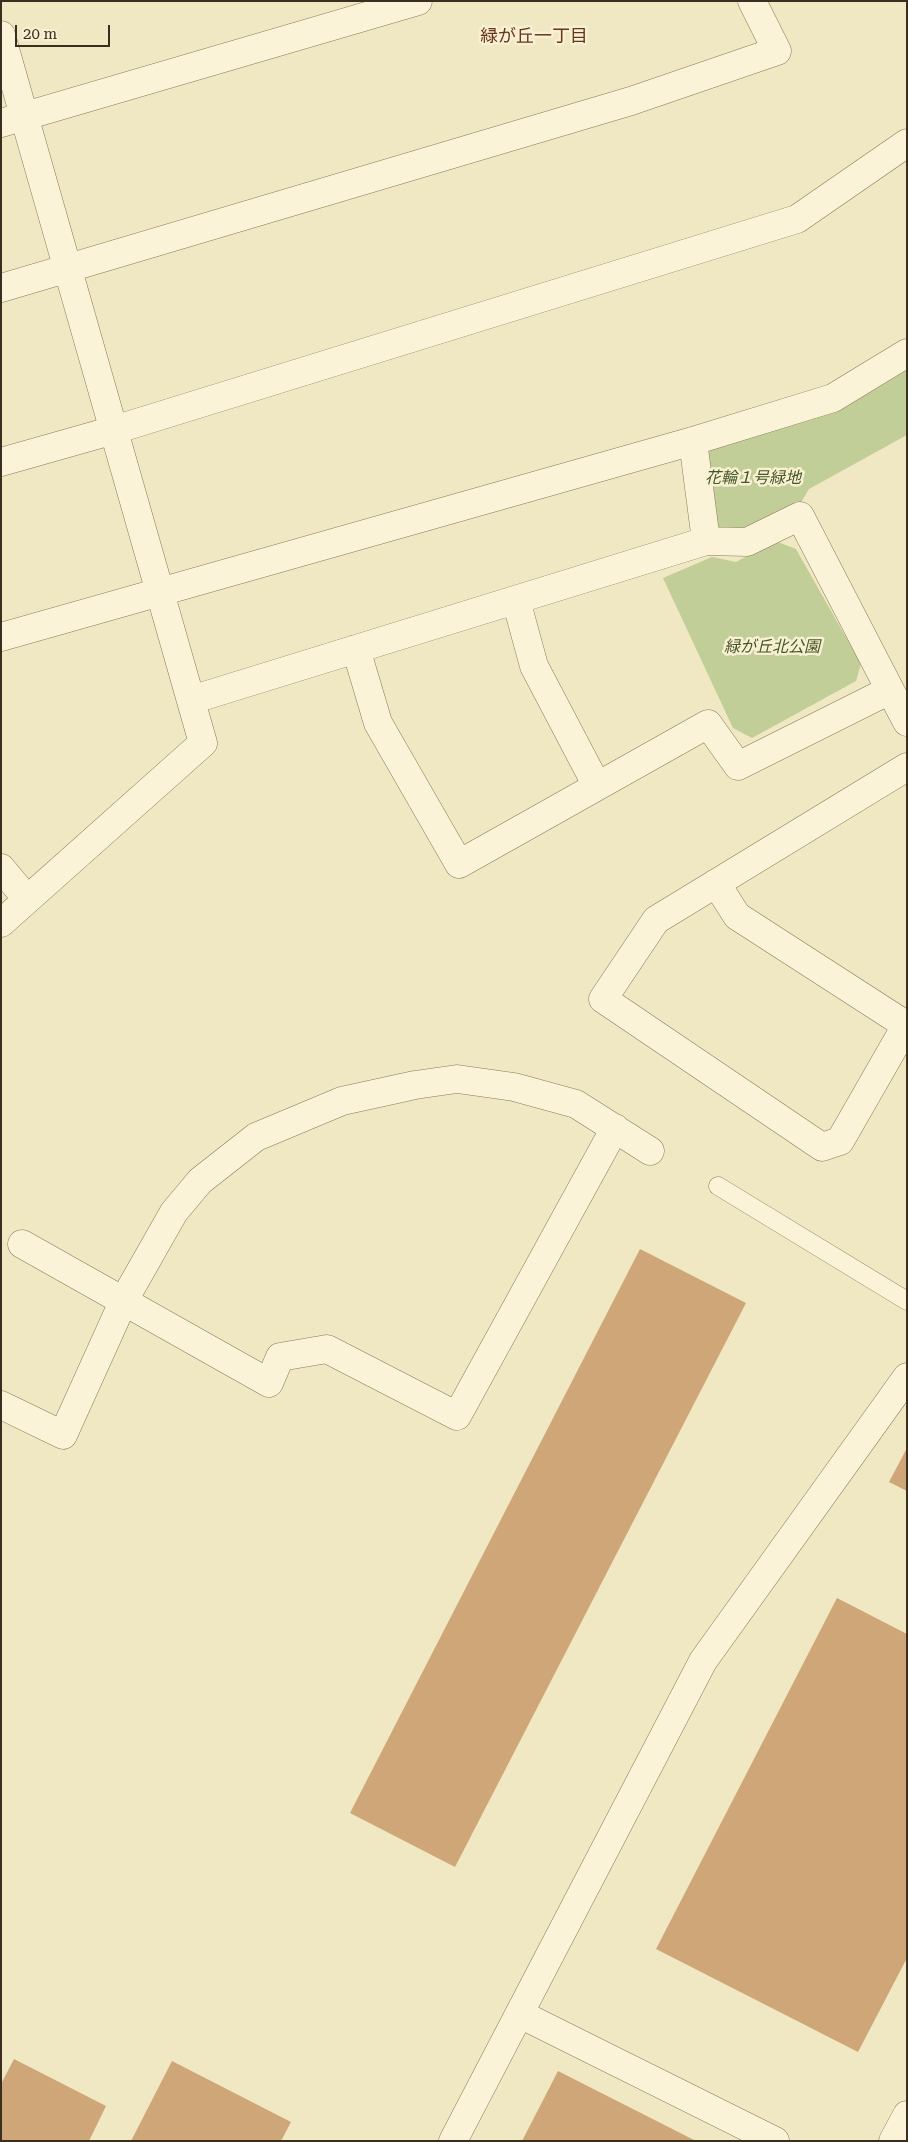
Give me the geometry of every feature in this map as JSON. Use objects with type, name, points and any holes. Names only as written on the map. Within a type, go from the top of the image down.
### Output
[{"type":"street","points":[[13,119],[418,1]]},
{"type":"street","points":[[1,288],[631,101],[777,52],[752,1]]},
{"type":"street","points":[[1,35],[13,119],[68,269],[203,743],[1,923]]},
{"type":"street","points":[[1,462],[114,430],[797,219],[907,143]]},
{"type":"street","points":[[1,638],[693,441],[833,398],[907,353]]},
{"type":"street","points":[[693,441],[706,541]]},
{"type":"street","points":[[191,700],[706,541],[747,542],[800,516],[907,722]]},
{"type":"street","points":[[516,600],[534,666],[598,786]]},
{"type":"street","points":[[356,649],[378,723],[459,864],[708,724],[738,766],[890,690]]},
{"type":"street","points":[[716,883],[737,916],[906,1024],[840,1142],[822,1147],[603,999],[656,920],[716,883],[907,766]]},
{"type":"street","points":[[1,868],[27,899]]},
{"type":"street","points":[[1,1405],[63,1435],[124,1300],[174,1212],[200,1181],[256,1137],[342,1101],[415,1085],[457,1079],[514,1087],[576,1104],[650,1151]]},
{"type":"street","points":[[22,1244],[269,1383],[280,1357],[327,1349],[457,1416],[614,1128]]},
{"type":"street","points":[[453,2141],[703,1661],[907,1377]]},
{"type":"street","points":[[520,2014],[775,2141]]},
{"type":"street","points":[[893,2141],[907,2115]]},
{"type":"lane","points":[[718,1186],[907,1302]]},
{"type":"green space","name":"花輪１号緑地","points":[[907,359],[907,435],[809,489],[797,509],[744,538],[711,536],[697,444]]},
{"type":"green space","name":"緑が丘北公園","points":[[775,541],[796,549],[861,664],[856,681],[752,738],[733,728],[663,578],[712,557],[736,562]]},
{"type":"building","points":[[640,1249],[746,1303],[455,1867],[350,1813]]},
{"type":"building","points":[[907,1448],[907,1491],[889,1482]]},
{"type":"building","points":[[837,1598],[907,1634],[907,1958],[858,2052],[656,1949]]},
{"type":"building","points":[[14,2059],[106,2106],[89,2141],[1,2141],[1,2084]]},
{"type":"building","points":[[172,2061],[291,2122],[281,2141],[131,2141]]},
{"type":"building","points":[[558,2071],[696,2141],[522,2141]]},
{"type":"district","name":"緑が丘一丁目","points":[[534,37]]}]
